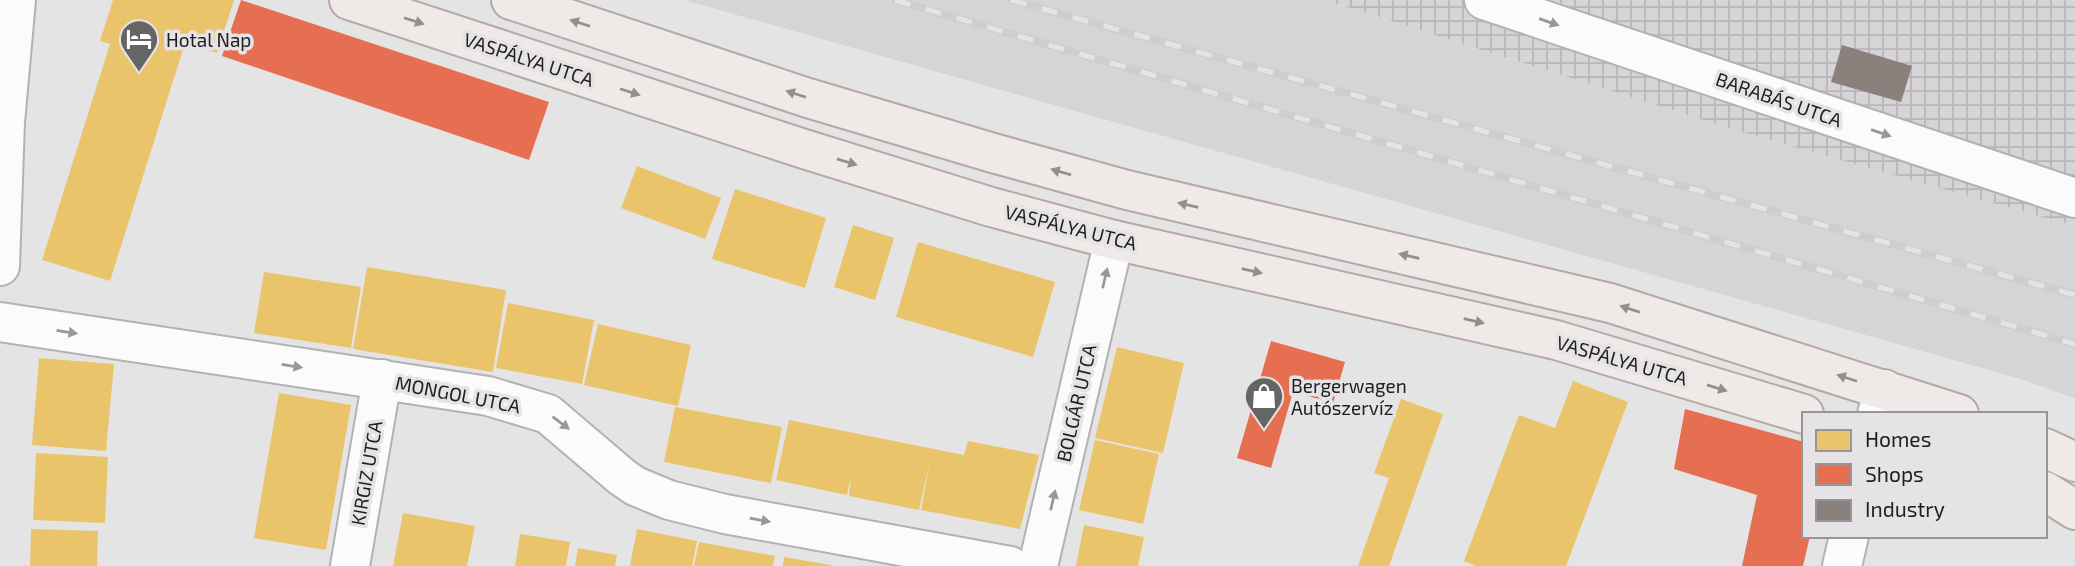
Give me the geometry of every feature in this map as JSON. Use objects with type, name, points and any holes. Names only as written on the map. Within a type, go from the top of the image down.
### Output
[{"type":"main road","name":"VASPÁLYA UTCA","points":[[349,0],[801,148],[991,207],[1114,240],[1556,340],[1802,413]]},
{"type":"main road","points":[[511,0],[808,98],[1127,190],[1610,303],[1880,402],[1946,412]]},
{"type":"main road","points":[[1114,240],[1127,190]]},
{"type":"main road","points":[[1310,284],[1322,236]]},
{"type":"main road","points":[[2047,448],[2075,462]]},
{"type":"main road","points":[[2047,492],[2075,510]]},
{"type":"street","points":[[0,266],[5,122],[16,0]]},
{"type":"street","name":"BARABÁS UTCA","points":[[1484,0],[2075,198]]},
{"type":"street","name":"BOLGÁR UTCA","points":[[1038,566],[1114,240]]},
{"type":"street","name":"MONGOL UTCA","points":[[0,322],[488,396],[548,414],[564,424],[622,477],[635,486],[669,500],[725,514],[1010,566]]},
{"type":"street","name":"KIRGIZ UTCA","points":[[350,566],[382,379]]},
{"type":"street","points":[[1842,566],[1849,538]]},
{"type":"shaded area","points":[[684,0],[1325,0],[1738,131],[2075,226],[2075,398],[2017,378]]},
{"type":"shaded area","points":[[1325,0],[2075,0],[2075,226],[1738,131]]},
{"type":"building: Homes","points":[[113,0],[234,0],[217,53],[185,43],[110,281],[42,260],[110,44],[100,41]]},
{"type":"building: Homes","points":[[637,166],[721,198],[705,239],[621,208]]},
{"type":"building: Homes","points":[[735,189],[826,218],[805,288],[712,259]]},
{"type":"building: Homes","points":[[853,225],[894,238],[875,300],[834,287]]},
{"type":"building: Homes","points":[[918,242],[1055,282],[1033,357],[896,317]]},
{"type":"building: Homes","points":[[367,267],[506,290],[493,372],[353,349]]},
{"type":"building: Homes","points":[[264,272],[361,287],[351,348],[254,333]]},
{"type":"building: Homes","points":[[508,303],[594,320],[582,384],[496,368]]},
{"type":"building: Homes","points":[[598,324],[691,345],[678,406],[584,385]]},
{"type":"building: Homes","points":[[1117,347],[1184,363],[1163,453],[1095,438]]},
{"type":"building: Homes","points":[[39,358],[114,364],[106,451],[32,445]]},
{"type":"building: Homes","points":[[1573,381],[1628,402],[1566,566],[1476,566],[1464,561],[1519,415],[1555,428]]},
{"type":"building: Homes","points":[[279,393],[351,405],[326,550],[254,538]]},
{"type":"building: Homes","points":[[1401,399],[1443,414],[1389,566],[1358,566],[1389,478],[1374,473]]},
{"type":"building: Homes","points":[[675,407],[782,427],[771,483],[664,462]]},
{"type":"building: Homes","points":[[789,420],[964,455],[968,441],[1039,455],[1020,529],[921,510],[930,461],[919,510],[849,496],[851,476],[847,495],[776,480]]},
{"type":"building: Homes","points":[[1095,440],[1159,454],[1143,524],[1079,510]]},
{"type":"building: Homes","points":[[36,453],[108,457],[105,523],[33,520]]},
{"type":"building: Homes","points":[[403,513],[475,526],[467,566],[393,566]]},
{"type":"building: Homes","points":[[1084,525],[1144,537],[1138,566],[1076,566]]},
{"type":"building: Homes","points":[[31,529],[98,531],[97,566],[30,566]]},
{"type":"building: Homes","points":[[637,529],[697,541],[692,566],[630,566]]},
{"type":"building: Homes","points":[[520,534],[570,542],[566,566],[515,566]]},
{"type":"building: Homes","points":[[699,542],[775,556],[773,566],[694,566]]},
{"type":"building: Homes","points":[[578,548],[617,555],[615,566],[575,566]]},
{"type":"building: Homes","points":[[784,557],[831,565],[831,566],[783,566]]},
{"type":"building: Shops","points":[[241,0],[549,102],[529,160],[222,56]]},
{"type":"building: Shops","name":"Bergerwagen Autószervíz","points":[[1271,341],[1345,362],[1333,403],[1293,392],[1271,468],[1237,458]]},
{"type":"building: Shops","points":[[1685,409],[1802,441],[1802,538],[1810,538],[1803,566],[1742,566],[1757,495],[1674,469]]},
{"type":"building: Industry","points":[[1842,45],[1912,66],[1901,102],[1831,82]]},
{"type":"railway","points":[[895,0],[2075,344]]},
{"type":"railway","points":[[1011,0],[2075,295]]},
{"type":"place","name":"Hotal Nap","points":[[139,73]]},
{"type":"place","name":"Bergerwagen Autószervíz","points":[[1264,430]]}]
